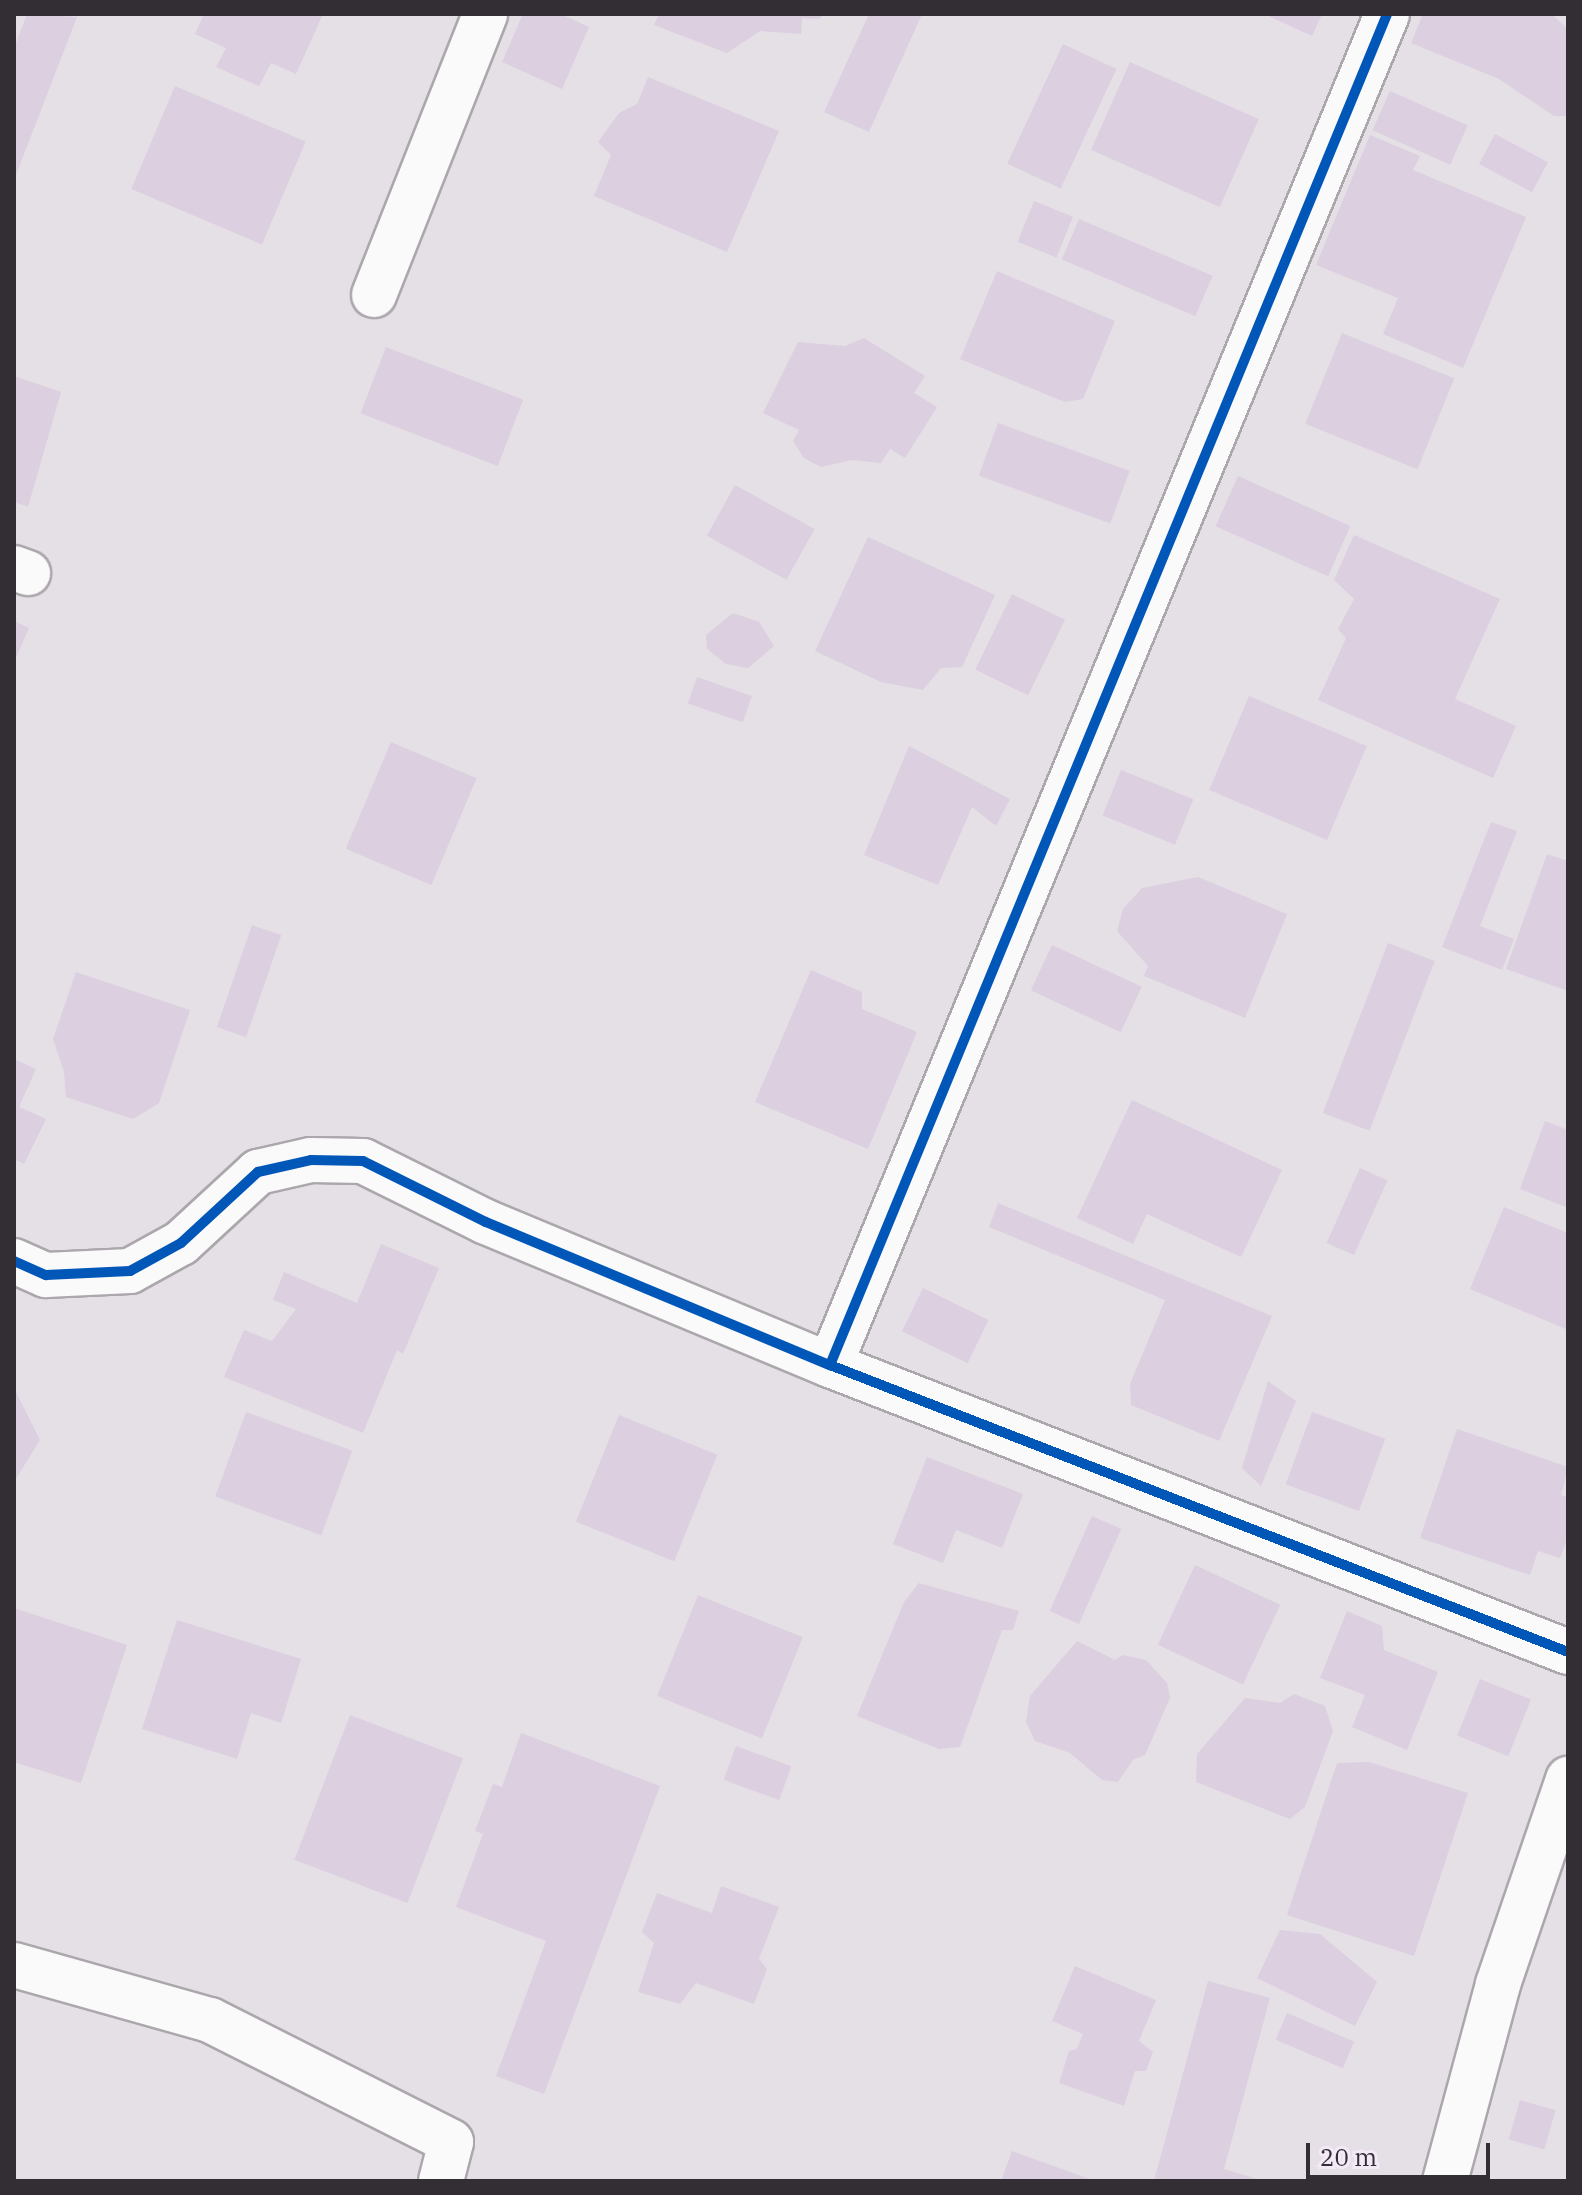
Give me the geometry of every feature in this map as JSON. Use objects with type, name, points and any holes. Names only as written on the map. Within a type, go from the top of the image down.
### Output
[{"type":"street","points":[[374,295],[485,14]]},
{"type":"street","points":[[830,1365],[1387,14]]},
{"type":"street","points":[[14,1261],[46,1275],[130,1271],[181,1243],[258,1172],[311,1160],[363,1161],[486,1222],[830,1365],[1568,1652]]},
{"type":"street","points":[[1445,2181],[1498,1984],[1568,1779]]},
{"type":"street","points":[[14,1965],[210,2020],[451,2142],[441,2181]]},
{"type":"building","points":[[27,14],[77,17],[14,180],[14,48]]},
{"type":"building","points":[[204,14],[323,14],[296,74],[271,63],[259,86],[216,67],[226,48],[195,34]]},
{"type":"building","points":[[523,14],[561,14],[589,27],[562,89],[502,62]]},
{"type":"building","points":[[659,14],[824,14],[819,19],[802,18],[801,34],[760,31],[727,53],[654,25]]},
{"type":"building","points":[[869,14],[922,14],[869,132],[824,112]]},
{"type":"building","points":[[1264,14],[1322,14],[1312,36]]},
{"type":"building","points":[[1423,14],[1552,14],[1568,30],[1568,116],[1554,116],[1499,79],[1411,43]]},
{"type":"building","points":[[1063,44],[1116,69],[1061,189],[1007,164]]},
{"type":"building","points":[[1130,62],[1259,119],[1220,207],[1091,150]]},
{"type":"building","points":[[648,77],[779,131],[727,252],[594,196],[611,155],[598,142],[619,113],[637,104]]},
{"type":"building","points":[[175,86],[306,141],[262,245],[131,189]]},
{"type":"building","points":[[1390,91],[1468,126],[1450,165],[1373,130]]},
{"type":"building","points":[[1495,134],[1548,162],[1532,192],[1479,164]]},
{"type":"building","points":[[1370,135],[1420,156],[1413,170],[1526,217],[1463,368],[1383,334],[1398,298],[1316,265]]},
{"type":"building","points":[[1034,201],[1073,217],[1056,258],[1018,242]]},
{"type":"building","points":[[1079,219],[1212,276],[1195,316],[1062,260]]},
{"type":"building","points":[[997,271],[1115,321],[1083,399],[1065,402],[960,359]]},
{"type":"building","points":[[1342,333],[1454,378],[1417,469],[1305,424]]},
{"type":"building","points":[[864,338],[925,376],[914,393],[937,407],[905,458],[890,449],[881,463],[852,460],[821,467],[804,458],[793,441],[799,430],[763,413],[798,342],[845,346]]},
{"type":"building","points":[[386,347],[523,400],[498,466],[361,413]]},
{"type":"building","points":[[14,376],[61,392],[28,507],[14,502]]},
{"type":"building","points":[[998,423],[1130,471],[1110,524],[979,476]]},
{"type":"building","points":[[1238,476],[1350,526],[1328,576],[1216,526]]},
{"type":"building","points":[[735,485],[815,529],[786,580],[707,536]]},
{"type":"building","points":[[1354,535],[1500,599],[1455,699],[1516,726],[1493,778],[1318,700],[1346,638],[1338,629],[1354,599],[1334,580]]},
{"type":"building","points":[[868,537],[995,595],[962,667],[941,668],[923,690],[881,682],[815,651]]},
{"type":"building","points":[[1012,594],[1065,620],[1028,695],[975,669]]},
{"type":"building","points":[[733,613],[759,622],[774,646],[748,668],[726,664],[707,649],[706,635]]},
{"type":"building","points":[[14,621],[29,628],[14,662]]},
{"type":"building","points":[[697,677],[752,696],[743,722],[688,703]]},
{"type":"building","points":[[1249,696],[1367,746],[1327,840],[1209,790]]},
{"type":"building","points":[[391,742],[477,778],[431,885],[346,849]]},
{"type":"building","points":[[909,746],[1010,799],[996,826],[972,807],[938,885],[864,855]]},
{"type":"building","points":[[1121,770],[1193,799],[1175,845],[1103,815]]},
{"type":"building","points":[[1491,822],[1517,831],[1480,926],[1514,939],[1502,970],[1442,947]]},
{"type":"building","points":[[1547,854],[1568,861],[1568,991],[1506,969]]},
{"type":"building","points":[[1198,877],[1287,914],[1245,1018],[1144,976],[1148,966],[1117,931],[1123,909],[1142,888]]},
{"type":"building","points":[[252,925],[281,935],[246,1037],[217,1027]]},
{"type":"building","points":[[1388,943],[1435,961],[1369,1131],[1323,1113]]},
{"type":"building","points":[[1052,945],[1142,987],[1121,1032],[1031,990]]},
{"type":"building","points":[[811,970],[862,992],[862,1009],[917,1032],[868,1149],[755,1102]]},
{"type":"building","points":[[76,972],[190,1010],[159,1103],[133,1119],[66,1097],[64,1072],[53,1039]]},
{"type":"building","points":[[14,1059],[36,1069],[19,1107],[46,1119],[24,1164],[14,1159]]},
{"type":"building","points":[[1132,1100],[1282,1170],[1241,1257],[1147,1214],[1133,1244],[1077,1218]]},
{"type":"building","points":[[1545,1121],[1568,1130],[1568,1208],[1520,1189]]},
{"type":"building","points":[[1360,1168],[1387,1180],[1354,1255],[1327,1243]]},
{"type":"building","points":[[998,1203],[1272,1316],[1219,1441],[1131,1405],[1130,1384],[1165,1300],[989,1227]]},
{"type":"building","points":[[1504,1207],[1568,1233],[1568,1330],[1470,1289]]},
{"type":"building","points":[[381,1244],[439,1268],[403,1354],[397,1350],[363,1433],[224,1377],[244,1330],[272,1341],[296,1309],[273,1300],[284,1272],[357,1303]]},
{"type":"building","points":[[923,1288],[989,1320],[968,1363],[902,1331]]},
{"type":"building","points":[[1268,1381],[1296,1401],[1261,1486],[1242,1468]]},
{"type":"building","points":[[14,1388],[40,1440],[14,1482]]},
{"type":"building","points":[[246,1412],[352,1451],[321,1535],[215,1497]]},
{"type":"building","points":[[1312,1412],[1385,1439],[1359,1511],[1286,1484]]},
{"type":"building","points":[[619,1415],[717,1455],[674,1561],[576,1522]]},
{"type":"building","points":[[1457,1429],[1568,1467],[1561,1495],[1568,1497],[1568,1536],[1560,1558],[1538,1551],[1530,1575],[1420,1538]]},
{"type":"building","points":[[927,1457],[1023,1494],[1002,1548],[956,1530],[943,1563],[893,1544]]},
{"type":"building","points":[[1092,1516],[1121,1529],[1079,1624],[1050,1611]]},
{"type":"building","points":[[1195,1565],[1280,1605],[1243,1684],[1158,1645]]},
{"type":"building","points":[[919,1583],[1019,1611],[1013,1630],[1002,1630],[960,1747],[939,1749],[857,1716],[904,1602]]},
{"type":"building","points":[[698,1595],[803,1637],[762,1738],[657,1696]]},
{"type":"building","points":[[14,1608],[127,1645],[81,1783],[14,1762]]},
{"type":"building","points":[[1347,1611],[1382,1626],[1384,1650],[1438,1672],[1407,1750],[1352,1727],[1365,1695],[1320,1678]]},
{"type":"building","points":[[177,1620],[301,1659],[281,1723],[251,1713],[237,1759],[142,1729]]},
{"type":"building","points":[[1077,1641],[1115,1660],[1123,1655],[1146,1660],[1167,1683],[1170,1698],[1145,1755],[1133,1760],[1118,1782],[1102,1780],[1070,1753],[1035,1741],[1026,1722],[1030,1696]]},
{"type":"building","points":[[1480,1679],[1531,1700],[1508,1756],[1457,1736]]},
{"type":"building","points":[[1294,1694],[1325,1706],[1333,1731],[1305,1807],[1290,1819],[1196,1782],[1197,1754],[1245,1698],[1280,1703]]},
{"type":"building","points":[[350,1715],[463,1758],[407,1903],[294,1860]]},
{"type":"building","points":[[521,1733],[660,1786],[544,2094],[496,2076],[546,1941],[456,1907],[483,1834],[475,1831],[493,1784],[502,1787]]},
{"type":"building","points":[[736,1746],[791,1766],[779,1800],[724,1780]]},
{"type":"building","points":[[1369,1762],[1468,1793],[1414,1956],[1287,1915],[1337,1763]]},
{"type":"building","points":[[721,1886],[779,1907],[759,1959],[767,1969],[754,2004],[696,1983],[680,2004],[638,1992],[654,1943],[642,1932],[657,1893],[712,1913]]},
{"type":"building","points":[[1280,1930],[1320,1934],[1377,1982],[1355,2026],[1257,1978]]},
{"type":"building","points":[[1075,1966],[1156,2000],[1139,2041],[1153,2052],[1146,2071],[1135,2071],[1124,2106],[1059,2083],[1069,2051],[1077,2049],[1083,2034],[1052,2021]]},
{"type":"building","points":[[1208,1981],[1270,1998],[1224,2169],[1264,2181],[1154,2181]]},
{"type":"building","points":[[1287,2013],[1354,2042],[1343,2068],[1276,2040]]},
{"type":"building","points":[[1520,2100],[1556,2110],[1544,2150],[1509,2139]]},
{"type":"building","points":[[1012,2151],[1095,2181],[1001,2181]]},
{"type":"cycle path","points":[[830,1365],[1387,14]]},
{"type":"cycle path","points":[[14,1261],[46,1275],[130,1271],[181,1243],[258,1172],[311,1160],[363,1161],[486,1222],[830,1365],[1568,1652]]}]
